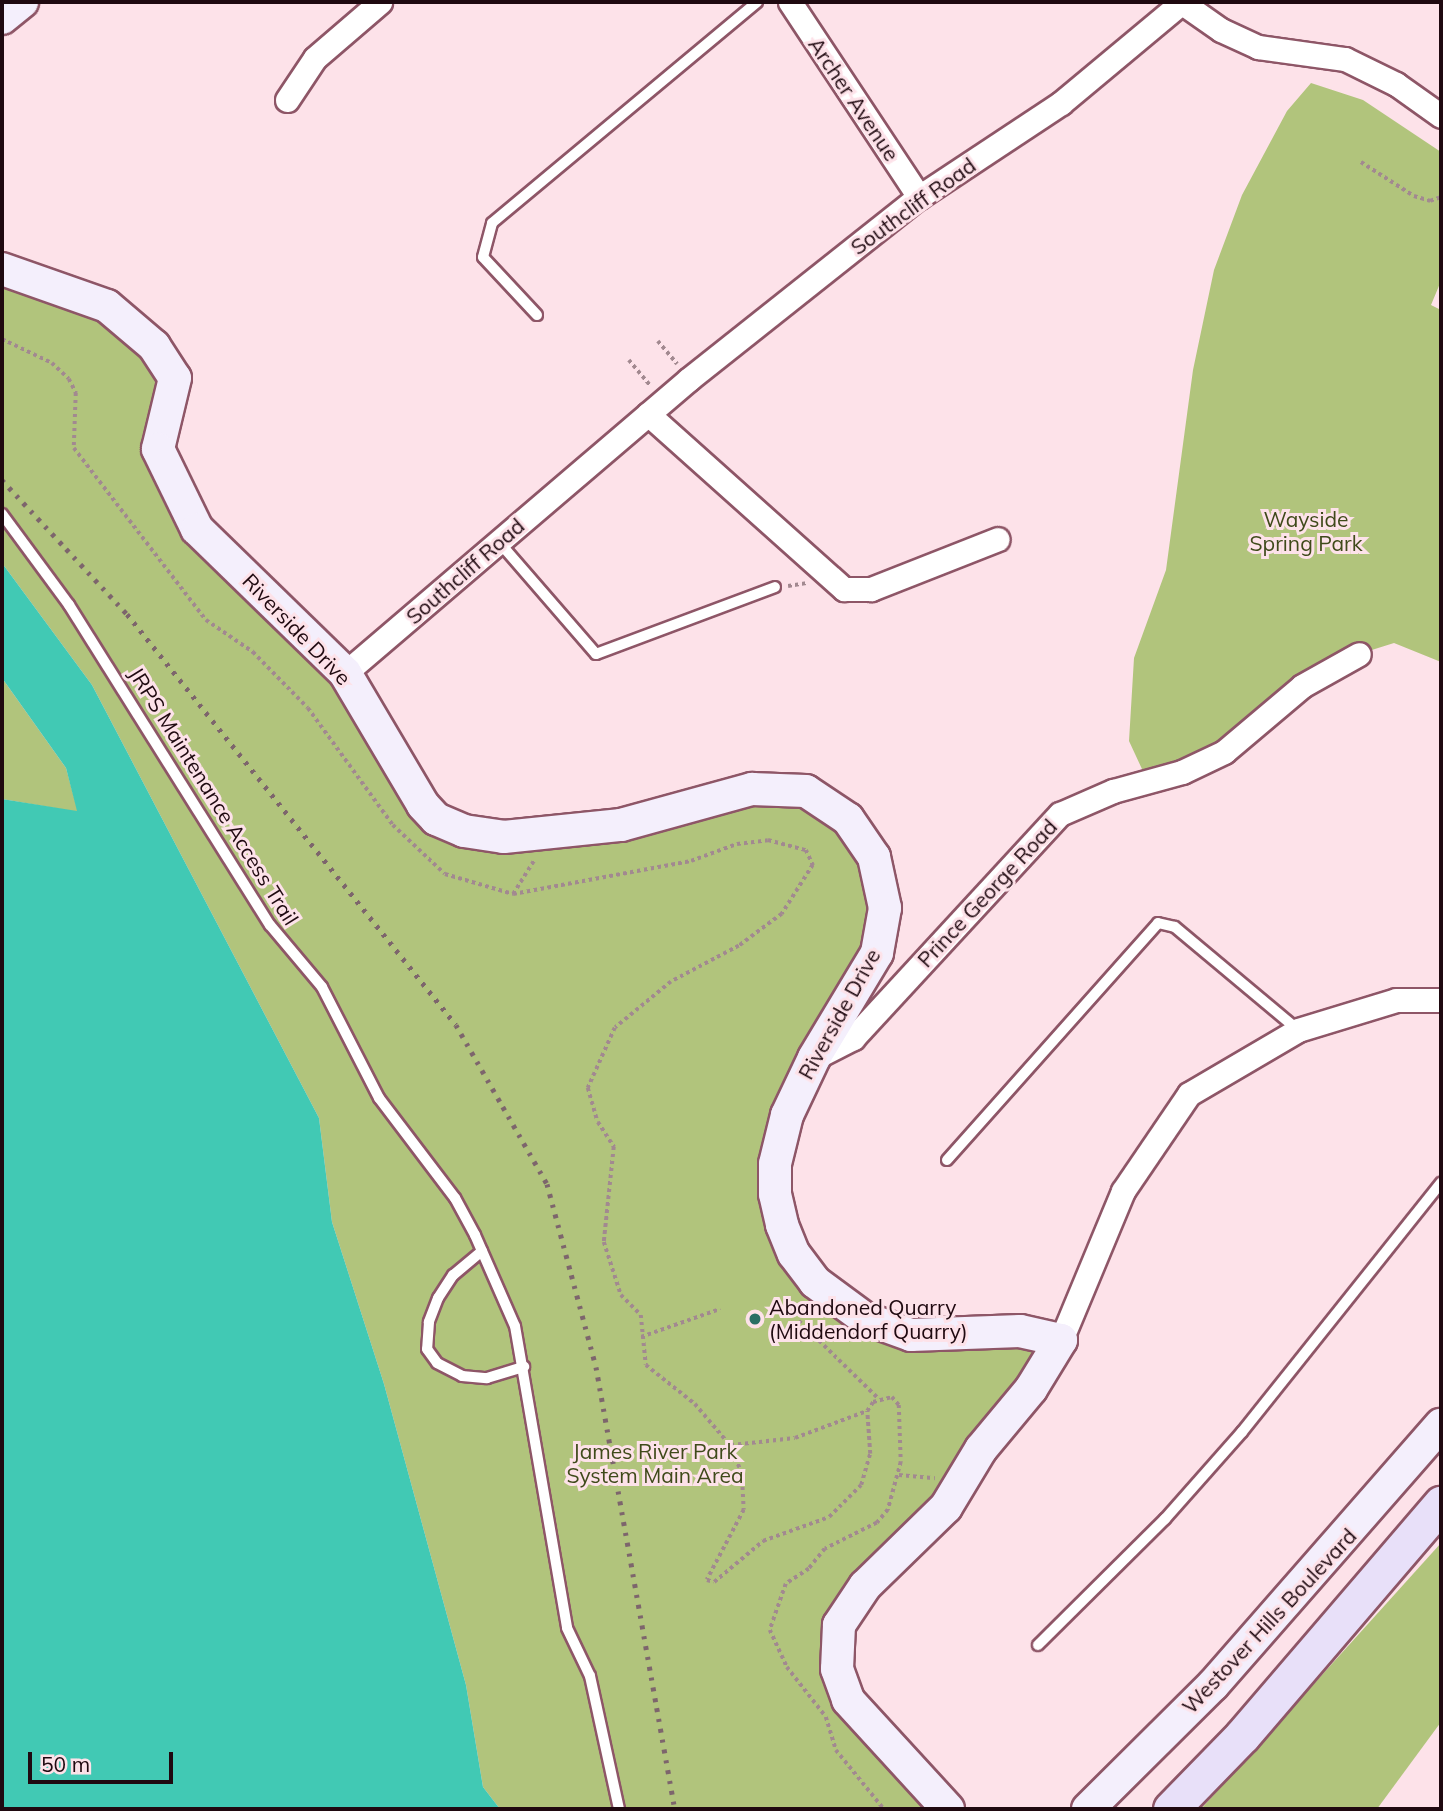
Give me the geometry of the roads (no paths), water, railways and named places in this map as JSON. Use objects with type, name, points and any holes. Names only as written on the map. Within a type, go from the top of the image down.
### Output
[{"type":"main road","points":[[1171,1809],[1242,1736],[1441,1504]]},
{"type":"street","points":[[2,18],[22,2]]},
{"type":"street","points":[[287,100],[315,58],[380,2]]},
{"type":"street","name":"Archer Avenue","points":[[790,2],[919,197]]},
{"type":"street","points":[[1181,2],[1221,30],[1258,47],[1345,59],[1396,84],[1441,116]]},
{"type":"street","name":"Southcliff Road","points":[[345,673],[648,414],[919,197],[1060,103],[1181,2]]},
{"type":"street","name":"Riverside Drive","points":[[2,269],[107,306],[154,346],[174,378],[158,449],[197,529],[345,673],[423,805],[436,819],[464,831],[504,837],[621,825],[752,789],[806,791],[848,819],[874,857],[885,908],[877,953],[814,1058],[779,1142],[775,1194],[794,1254],[815,1282],[863,1318],[911,1335],[1020,1331],[1061,1340]]},
{"type":"street","points":[[648,414],[844,589],[871,589],[998,539]]},
{"type":"street","name":"Prince George Road","points":[[814,1058],[853,1038],[1060,814],[1113,791],[1182,772],[1224,752],[1301,686],[1359,654]]},
{"type":"street","points":[[948,1809],[848,1700],[837,1669],[836,1642],[853,1599],[930,1528],[961,1485],[981,1449],[1031,1389],[1061,1340],[1123,1191],[1163,1126],[1189,1094],[1298,1030],[1396,1000],[1441,1000]]},
{"type":"street","name":"Westover Hills Boulevard","points":[[1088,1809],[1213,1685],[1441,1425]]},
{"type":"lane","points":[[537,315],[484,257],[492,223],[757,2]]},
{"type":"lane","name":"JRPS Maintenance Access Trail","points":[[2,514],[69,605],[270,925],[322,987],[379,1098],[455,1198],[482,1251],[515,1326],[567,1628],[590,1676],[620,1809]]},
{"type":"lane","points":[[499,542],[596,654],[775,587]]},
{"type":"lane","points":[[947,1160],[1157,923],[1175,928],[1298,1030]]},
{"type":"lane","points":[[1038,1644],[1165,1519],[1242,1432],[1441,1183]]},
{"type":"lane","points":[[482,1251],[453,1275],[438,1298],[429,1322],[427,1349],[437,1363],[462,1376],[487,1378],[524,1367]]},
{"type":"railway","points":[[2,480],[127,614],[456,1025],[547,1184],[596,1367],[675,1809]]},
{"type":"place","name":"Abandoned Quarry (Middendorf Quarry)","points":[[755,1319]]},
{"type":"park label","name":"Wayside Spring Park","points":[[1306,531]]},
{"type":"park label","name":"James River Park System Main Area","points":[[655,1463]]}]
